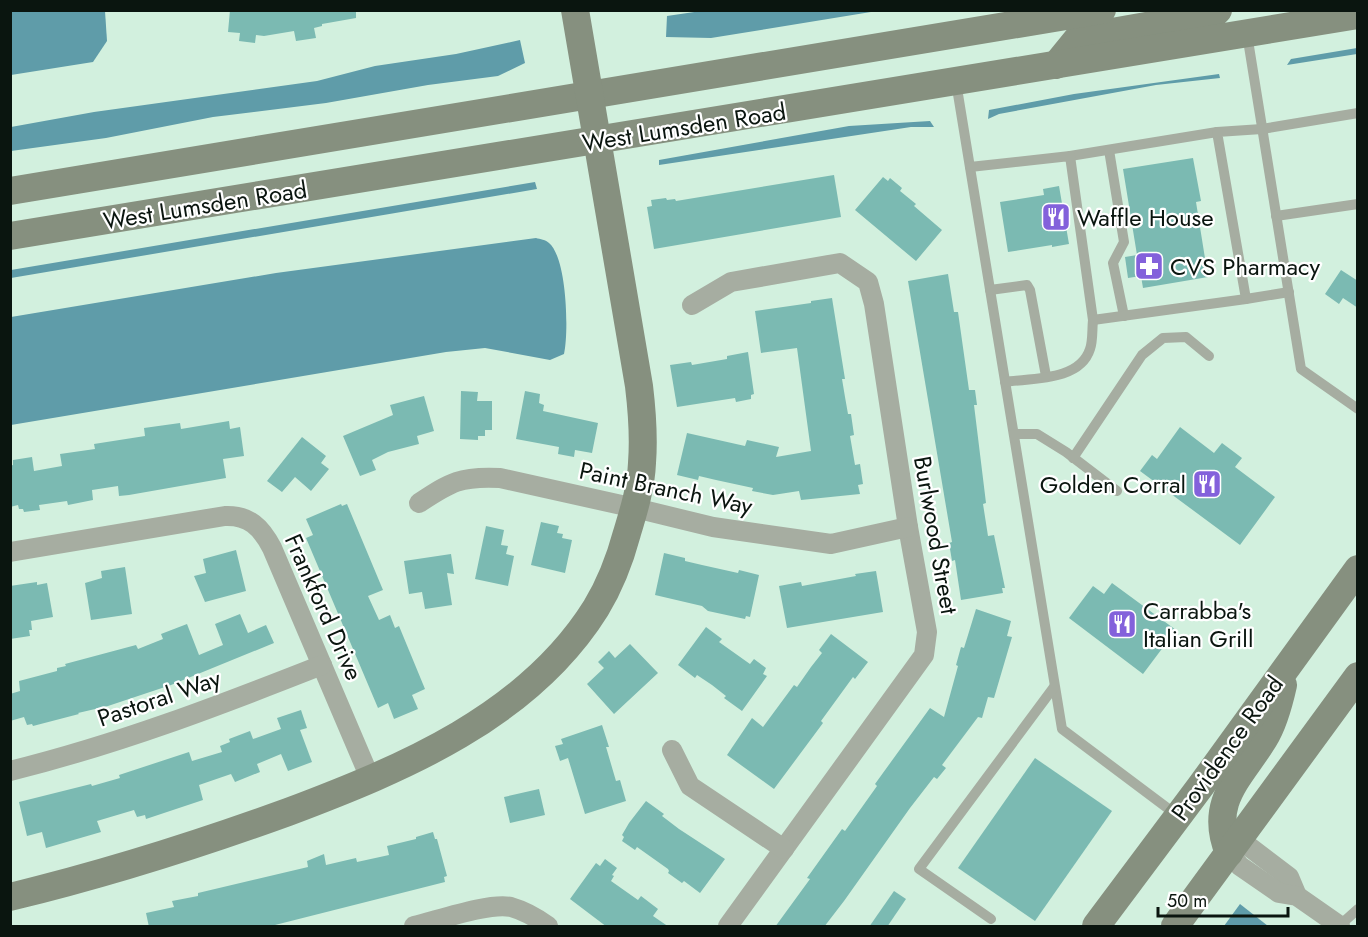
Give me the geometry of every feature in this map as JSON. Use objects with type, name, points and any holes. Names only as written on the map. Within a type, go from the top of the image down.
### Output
[{"type":"main road","points":[[10,897],[203,842],[313,802],[440,746],[477,725],[517,695],[555,661],[591,616],[607,588],[622,552],[640,479],[643,450],[639,386],[575,10]]},
{"type":"main road","name":"West Lumsden Road","points":[[10,191],[1102,10]]},
{"type":"main road","points":[[1056,65],[1078,38],[1214,14],[1218,10]]},
{"type":"main road","name":"West Lumsden Road","points":[[10,236],[1358,15]]},
{"type":"main road","name":"Providence Road","points":[[1096,927],[1358,569]]},
{"type":"main road","points":[[1234,846],[1223,830],[1226,799],[1233,782],[1270,728],[1286,669]]},
{"type":"main road","points":[[1175,927],[1358,676]]},
{"type":"street","name":"Burlwood Street","points":[[692,305],[731,282],[840,263],[868,282],[874,304],[908,527],[927,632],[924,655],[728,927]]},
{"type":"street","name":"Paint Branch Way","points":[[419,503],[450,483],[480,477],[500,478],[713,527],[831,544],[908,527]]},
{"type":"street","name":"Frankford Drive","points":[[10,552],[225,516],[246,518],[257,525],[268,542],[370,778]]},
{"type":"street","name":"Pastoral Way","points":[[10,771],[110,744],[164,726],[322,665]]},
{"type":"street","points":[[672,750],[690,786],[784,849]]},
{"type":"street","points":[[1234,846],[1240,866],[1279,893],[1296,896],[1340,926]]},
{"type":"street","points":[[414,927],[486,908],[509,907],[536,917],[548,927]]},
{"type":"lane","points":[[1247,34],[1301,369],[1358,409]]},
{"type":"lane","points":[[956,82],[1062,729],[1178,816]]},
{"type":"lane","points":[[970,167],[1070,156],[1217,132],[1262,129],[1358,112]]},
{"type":"lane","points":[[1217,132],[1246,298]]},
{"type":"lane","points":[[1109,150],[1124,242],[1113,263],[1124,316]]},
{"type":"lane","points":[[1005,382],[1073,370],[1082,363],[1090,349],[1093,320],[1070,156]]},
{"type":"lane","points":[[1276,216],[1358,204]]},
{"type":"lane","points":[[990,290],[1027,285],[1030,290],[1046,376]]},
{"type":"lane","points":[[1093,320],[1289,292]]},
{"type":"lane","points":[[1073,458],[1142,355],[1163,338],[1186,337],[1209,356]]},
{"type":"lane","points":[[1014,434],[1037,434],[1117,491]]},
{"type":"lane","points":[[991,920],[919,868],[1054,687]]},
{"type":"lane","points":[[1340,926],[1358,909]]},
{"type":"water","points":[[11,10],[105,11],[107,41],[93,62],[11,75]]},
{"type":"water","points":[[701,11],[877,11],[711,38],[666,37],[667,16]]},
{"type":"water","points":[[520,40],[525,63],[498,76],[428,85],[326,103],[213,117],[106,138],[11,151],[11,127],[94,112],[317,81],[375,66],[456,54]]},
{"type":"water","points":[[1357,48],[1357,54],[1287,65],[1291,59]]},
{"type":"water","points":[[1219,74],[1220,78],[1156,85],[999,114],[988,119],[989,110],[1074,94]]},
{"type":"water","points":[[930,121],[934,127],[911,127],[659,165],[659,160],[849,126]]},
{"type":"water","points":[[535,182],[537,189],[11,278],[11,270]]},
{"type":"water","points":[[536,238],[548,242],[555,251],[560,264],[565,296],[566,344],[564,354],[550,360],[485,348],[446,352],[11,425],[11,317],[276,273]]},
{"type":"water","points":[[1240,904],[1268,926],[1224,926]]},
{"type":"building","points":[[230,10],[356,10],[356,18],[322,24],[314,28],[316,38],[296,41],[294,31],[264,36],[256,35],[255,43],[239,41],[240,33],[228,32]]},
{"type":"building","name":"CVS Pharmacy","points":[[1193,158],[1201,201],[1196,202],[1208,277],[1143,288],[1141,276],[1128,278],[1125,257],[1137,255],[1123,169]]},
{"type":"building","points":[[834,175],[841,217],[654,249],[647,207],[652,206],[651,200],[666,198],[676,201]]},
{"type":"building","points":[[883,177],[888,181],[890,178],[902,188],[900,191],[916,204],[914,206],[942,230],[916,261],[855,210]]},
{"type":"building","points":[[1059,186],[1069,244],[1008,252],[1000,202],[1044,195],[1043,189]]},
{"type":"building","points":[[1341,270],[1358,281],[1358,308],[1343,298],[1339,304],[1325,294]]},
{"type":"building","points":[[948,274],[954,312],[958,312],[969,390],[975,390],[977,405],[974,405],[988,536],[994,535],[1005,588],[1002,588],[1003,593],[961,600],[955,560],[952,561],[949,543],[952,542],[908,281]]},
{"type":"building","points":[[832,298],[845,379],[842,379],[854,435],[850,436],[855,465],[860,464],[863,484],[858,485],[860,494],[801,500],[799,491],[773,495],[752,491],[753,488],[699,476],[698,480],[677,475],[687,433],[745,446],[747,440],[779,447],[776,457],[811,451],[797,348],[761,353],[755,311]]},
{"type":"building","points":[[748,352],[754,394],[751,395],[751,399],[736,402],[735,398],[677,407],[670,365],[691,362],[692,365],[727,359],[727,356]]},
{"type":"building","points":[[461,391],[478,392],[477,401],[492,401],[492,430],[485,430],[485,436],[478,436],[478,440],[460,439]]},
{"type":"building","points":[[525,391],[540,394],[539,403],[544,405],[543,411],[598,423],[592,453],[575,450],[574,457],[558,454],[559,447],[516,439]]},
{"type":"building","points":[[424,396],[434,431],[417,436],[419,444],[388,452],[372,460],[376,470],[360,476],[343,436],[393,415],[390,405]]},
{"type":"building","points":[[229,421],[230,429],[240,427],[244,456],[223,459],[226,478],[119,496],[118,486],[92,490],[93,500],[68,505],[67,501],[39,505],[40,510],[24,512],[23,509],[19,509],[18,505],[10,507],[10,466],[13,465],[13,460],[32,457],[34,471],[62,466],[60,454],[95,449],[94,444],[145,436],[144,428],[180,423],[181,429]]},
{"type":"building","name":"Golden Corral","points":[[1180,427],[1214,453],[1222,443],[1242,458],[1235,467],[1275,497],[1240,545],[1140,471],[1152,455],[1157,459]]},
{"type":"building","points":[[302,437],[326,456],[321,463],[329,469],[311,491],[295,477],[282,492],[267,481]]},
{"type":"building","points":[[341,504],[342,506],[347,504],[383,590],[368,596],[379,620],[390,615],[395,628],[399,626],[425,689],[412,695],[418,709],[394,719],[388,703],[378,708],[306,538],[313,535],[306,519]]},
{"type":"building","points":[[541,522],[559,526],[557,533],[563,534],[562,538],[572,540],[565,573],[531,565]]},
{"type":"building","points":[[486,526],[504,530],[501,545],[508,546],[506,554],[514,556],[508,586],[475,579]]},
{"type":"building","points":[[236,550],[246,591],[205,602],[194,576],[206,573],[203,559]]},
{"type":"building","points":[[664,553],[702,565],[759,575],[750,617],[746,616],[745,619],[708,611],[702,606],[655,595]]},
{"type":"building","points":[[451,554],[454,574],[447,573],[452,605],[425,609],[422,592],[409,594],[404,561]]},
{"type":"building","points":[[125,567],[132,614],[91,620],[85,583],[102,578],[101,571]]},
{"type":"building","points":[[876,571],[883,612],[787,628],[779,586],[801,582],[802,586]]},
{"type":"building","points":[[37,582],[37,585],[47,583],[53,617],[31,621],[30,636],[10,639],[10,586]]},
{"type":"building","name":"Carrabba's Italian Grill","points":[[1112,583],[1176,630],[1143,674],[1069,618],[1093,586],[1104,594]]},
{"type":"building","points":[[976,609],[1011,621],[1007,636],[1012,637],[994,698],[988,697],[982,718],[978,717],[942,765],[946,768],[937,779],[934,777],[910,808],[824,927],[775,927],[810,879],[807,878],[842,829],[845,831],[877,786],[875,784],[930,708],[944,717],[961,647],[964,648]]},
{"type":"building","points":[[240,614],[248,633],[266,625],[274,643],[171,685],[108,706],[33,726],[32,724],[27,725],[24,717],[10,721],[10,694],[20,691],[19,681],[57,671],[57,668],[66,666],[65,664],[136,645],[138,649],[163,639],[161,634],[187,624],[199,655],[223,645],[215,624]]},
{"type":"building","points":[[706,627],[722,639],[719,642],[750,664],[754,659],[766,668],[763,674],[767,676],[742,711],[724,698],[726,696],[712,685],[697,675],[695,678],[678,665]]},
{"type":"building","points":[[831,634],[868,662],[855,679],[853,677],[821,721],[823,723],[774,789],[727,755],[752,718],[763,727],[794,685],[797,687],[822,653],[819,650]]},
{"type":"building","points":[[630,644],[658,673],[614,714],[587,684],[604,668],[598,662],[609,651],[615,658]]},
{"type":"building","points":[[301,710],[307,728],[300,730],[312,762],[288,771],[281,754],[257,764],[260,772],[235,782],[231,774],[199,785],[203,800],[146,819],[145,815],[137,817],[134,810],[97,821],[101,832],[46,848],[42,832],[27,836],[19,802],[120,778],[119,775],[189,752],[192,761],[222,752],[220,746],[230,742],[229,739],[250,731],[253,739],[281,729],[277,718]]},
{"type":"building","points":[[602,725],[616,781],[620,780],[626,801],[585,814],[568,758],[560,761],[555,746],[563,744],[561,739]]},
{"type":"building","points":[[1035,758],[1112,811],[1035,921],[958,868]]},
{"type":"building","points":[[539,789],[545,815],[510,823],[504,797]]},
{"type":"building","points":[[646,801],[679,829],[725,859],[700,893],[668,873],[668,869],[637,847],[635,850],[622,841],[624,837],[622,835],[629,823]]},
{"type":"building","points":[[433,832],[447,876],[444,877],[445,882],[275,925],[276,927],[149,927],[146,913],[174,907],[172,901],[308,867],[307,861],[324,854],[326,865],[356,858],[357,862],[389,855],[387,846]]},
{"type":"building","points":[[605,859],[617,868],[611,881],[638,900],[641,896],[658,909],[653,916],[669,927],[607,927],[570,899],[596,863],[600,866]]},
{"type":"building","points":[[894,891],[906,899],[887,927],[869,927]]},
{"type":"place","name":"Waffle House","points":[[1056,217]]},
{"type":"place","name":"CVS Pharmacy","points":[[1149,266]]},
{"type":"place","name":"Golden Corral","points":[[1207,484]]},
{"type":"place","name":"Carrabba's Italian Grill","points":[[1122,624]]}]
